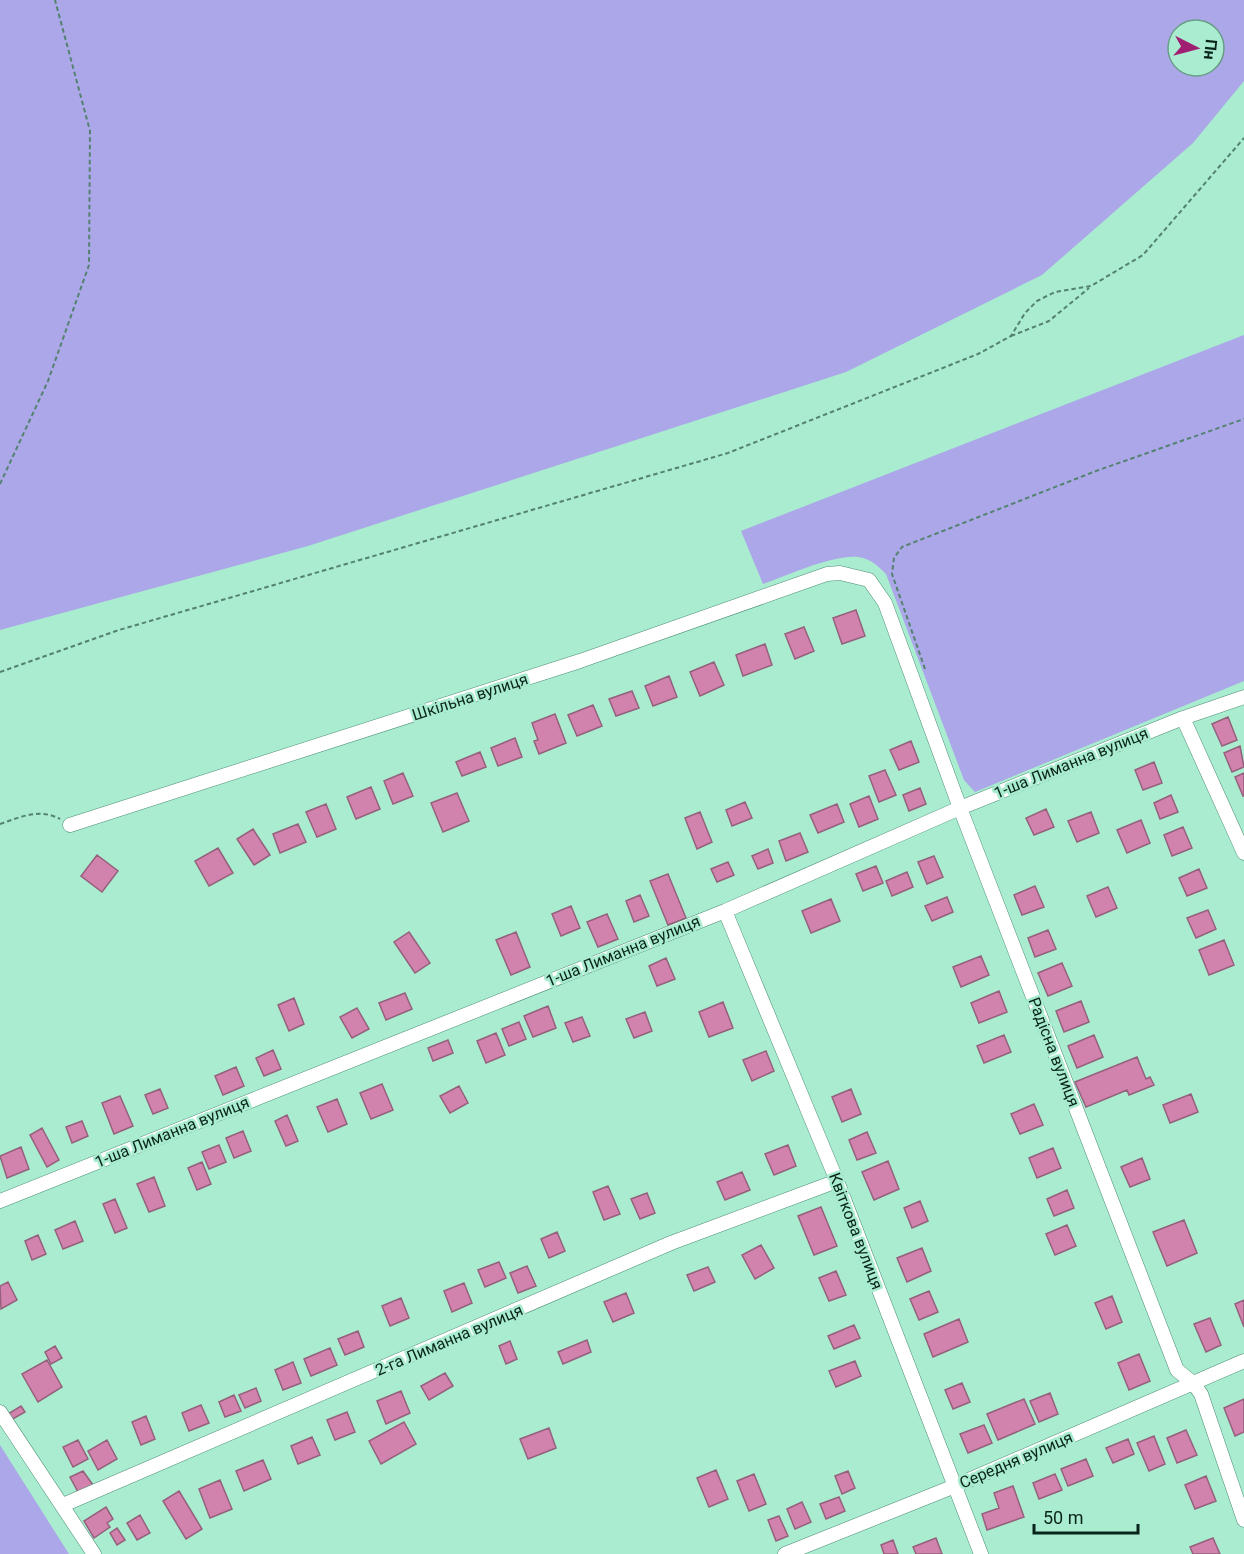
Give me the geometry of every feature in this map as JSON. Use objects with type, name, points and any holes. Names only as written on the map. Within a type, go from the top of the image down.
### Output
[{"type":"street","name":"Шкільна вулиця","points":[[70,825],[580,662],[827,574],[847,573],[869,580]]},
{"type":"street","name":"Радісна вулиця","points":[[869,580],[885,603],[960,808],[1177,1370],[1193,1383],[1201,1394],[1244,1520]]},
{"type":"street","name":"1-ша Лиманна вулиця","points":[[0,1201],[725,911],[960,808],[1184,718],[1244,697]]},
{"type":"street","points":[[1184,718],[1244,853]]},
{"type":"street","name":"Квіткова вулиця","points":[[725,911],[837,1181],[981,1554]]},
{"type":"street","name":"2-га Лиманна вулиця","points":[[63,1505],[671,1243],[837,1181]]},
{"type":"street","name":"Середня вулиця","points":[[785,1554],[955,1486],[1244,1361]]},
{"type":"street","points":[[0,1412],[94,1554]]},
{"type":"path","points":[[0,484],[48,381],[89,265],[90,131],[55,0]]},
{"type":"path","points":[[0,672],[119,630],[728,453],[978,354],[1011,336],[1049,321],[1091,286],[1143,255],[1244,138]]},
{"type":"path","points":[[1011,336],[1025,313],[1037,301],[1055,292],[1091,286]]},
{"type":"path","points":[[927,673],[892,574],[894,558],[902,547],[1096,471],[1244,420]]},
{"type":"path","points":[[0,824],[26,814],[44,813],[70,825]]},
{"type":"shaded area","points":[[0,0],[1244,0],[1244,81],[1193,143],[1042,275],[846,372],[308,546],[0,630]]},
{"type":"shaded area","points":[[1244,335],[1244,681],[975,792],[964,780],[883,571],[863,558],[841,558],[813,565],[763,584],[741,531]]},
{"type":"shaded area","points":[[0,1445],[69,1554],[0,1554]]},
{"type":"building","points":[[856,610],[865,636],[842,644],[833,618]]},
{"type":"building","points":[[804,627],[814,651],[795,659],[785,634]]},
{"type":"building","points":[[765,644],[772,665],[743,676],[736,655]]},
{"type":"building","points":[[714,662],[724,685],[700,696],[690,672]]},
{"type":"building","points":[[669,676],[677,697],[653,706],[645,686]]},
{"type":"building","points":[[632,691],[639,708],[616,716],[609,699]]},
{"type":"building","points":[[593,705],[602,726],[577,736],[568,715]]},
{"type":"building","points":[[555,714],[566,743],[539,754],[534,741],[538,740],[532,723]]},
{"type":"building","points":[[1228,717],[1237,740],[1222,746],[1212,724]]},
{"type":"building","points":[[515,738],[522,757],[498,766],[491,748]]},
{"type":"building","points":[[911,741],[919,762],[899,770],[890,750]]},
{"type":"building","points":[[1240,746],[1244,767],[1232,772],[1224,753]]},
{"type":"building","points":[[480,752],[486,767],[462,776],[456,762]]},
{"type":"building","points":[[1154,762],[1162,783],[1143,790],[1135,770]]},
{"type":"building","points":[[885,770],[896,795],[879,802],[869,776]]},
{"type":"building","points":[[403,773],[413,796],[393,804],[384,781]]},
{"type":"building","points":[[1244,773],[1244,796],[1243,796],[1235,777]]},
{"type":"building","points":[[371,787],[380,809],[356,819],[347,797]]},
{"type":"building","points":[[920,788],[926,804],[909,811],[903,795]]},
{"type":"building","points":[[457,793],[469,821],[443,832],[431,803]]},
{"type":"building","points":[[1171,795],[1178,812],[1160,819],[1154,803]]},
{"type":"building","points":[[869,796],[878,819],[859,827],[850,804]]},
{"type":"building","points":[[745,802],[752,818],[732,826],[726,810]]},
{"type":"building","points":[[326,804],[336,829],[317,837],[306,812]]},
{"type":"building","points":[[837,804],[844,822],[818,833],[810,815]]},
{"type":"building","points":[[1046,809],[1054,827],[1034,835],[1026,818]]},
{"type":"building","points":[[700,812],[712,842],[697,849],[685,818]]},
{"type":"building","points":[[1091,812],[1099,833],[1077,842],[1068,821]]},
{"type":"building","points":[[1141,820],[1150,843],[1127,853],[1117,830]]},
{"type":"building","points":[[298,824],[306,842],[280,853],[273,834]]},
{"type":"building","points":[[1183,827],[1192,848],[1172,856],[1164,835]]},
{"type":"building","points":[[253,829],[270,855],[254,865],[237,839]]},
{"type":"building","points":[[800,833],[808,852],[786,861],[779,841]]},
{"type":"building","points":[[218,848],[233,873],[209,886],[195,861]]},
{"type":"building","points":[[768,849],[773,863],[758,869],[752,856]]},
{"type":"building","points":[[97,855],[118,871],[102,892],[81,876]]},
{"type":"building","points":[[934,856],[943,877],[927,884],[918,862]]},
{"type":"building","points":[[728,862],[734,875],[717,882],[711,869]]},
{"type":"building","points":[[876,866],[883,883],[863,891],[856,874]]},
{"type":"building","points":[[1199,869],[1207,888],[1187,896],[1179,878]]},
{"type":"building","points":[[907,872],[913,887],[892,896],[886,881]]},
{"type":"building","points":[[668,874],[686,918],[668,925],[650,881]]},
{"type":"building","points":[[1035,886],[1044,907],[1022,915],[1014,895]]},
{"type":"building","points":[[1108,887],[1117,908],[1096,917],[1087,896]]},
{"type":"building","points":[[640,895],[649,916],[634,922],[626,901]]},
{"type":"building","points":[[947,897],[953,912],[932,921],[925,906]]},
{"type":"building","points":[[831,899],[840,921],[811,933],[802,911]]},
{"type":"building","points":[[571,906],[580,928],[561,936],[552,914]]},
{"type":"building","points":[[1208,910],[1216,929],[1196,938],[1187,918]]},
{"type":"building","points":[[607,914],[618,939],[598,947],[587,922]]},
{"type":"building","points":[[1048,930],[1056,949],[1035,957],[1028,938]]},
{"type":"building","points":[[409,932],[430,963],[415,973],[394,942]]},
{"type":"building","points":[[516,932],[530,967],[511,975],[496,940]]},
{"type":"building","points":[[1224,940],[1234,965],[1209,975],[1199,950]]},
{"type":"building","points":[[981,956],[989,975],[961,987],[953,967]]},
{"type":"building","points":[[666,958],[675,979],[657,986],[649,966]]},
{"type":"building","points":[[1062,963],[1072,986],[1048,996],[1038,973]]},
{"type":"building","points":[[999,991],[1007,1012],[979,1023],[971,1003]]},
{"type":"building","points":[[405,993],[412,1009],[386,1020],[379,1003]]},
{"type":"building","points":[[294,998],[304,1024],[289,1031],[278,1005]]},
{"type":"building","points":[[1081,1001],[1089,1022],[1064,1032],[1056,1011]]},
{"type":"building","points":[[723,1002],[733,1028],[709,1037],[699,1012]]},
{"type":"building","points":[[548,1006],[556,1028],[533,1037],[524,1016]]},
{"type":"building","points":[[357,1008],[369,1029],[352,1038],[340,1017]]},
{"type":"building","points":[[645,1012],[652,1031],[634,1038],[626,1019]]},
{"type":"building","points":[[582,1017],[590,1036],[573,1042],[565,1023]]},
{"type":"building","points":[[519,1022],[526,1039],[509,1046],[502,1029]]},
{"type":"building","points":[[496,1033],[505,1055],[486,1063],[477,1041]]},
{"type":"building","points":[[1004,1035],[1011,1052],[984,1063],[977,1046]]},
{"type":"building","points":[[1094,1035],[1103,1057],[1077,1068],[1068,1046]]},
{"type":"building","points":[[448,1040],[453,1053],[433,1061],[428,1048]]},
{"type":"building","points":[[273,1050],[281,1069],[264,1076],[256,1058]]},
{"type":"building","points":[[766,1051],[774,1071],[752,1081],[743,1060]]},
{"type":"building","points":[[1137,1057],[1146,1079],[1150,1077],[1154,1085],[1129,1095],[1127,1090],[1086,1107],[1075,1082]]},
{"type":"building","points":[[236,1067],[244,1086],[223,1095],[215,1076]]},
{"type":"building","points":[[382,1084],[393,1110],[371,1119],[360,1093]]},
{"type":"building","points":[[459,1086],[468,1103],[450,1113],[440,1096]]},
{"type":"building","points":[[160,1089],[168,1108],[153,1114],[145,1095]]},
{"type":"building","points":[[851,1089],[861,1114],[842,1122],[832,1097]]},
{"type":"building","points":[[1191,1094],[1198,1112],[1170,1123],[1163,1105]]},
{"type":"building","points":[[120,1096],[133,1126],[114,1134],[102,1103]]},
{"type":"building","points":[[337,1099],[347,1124],[328,1132],[317,1107]]},
{"type":"building","points":[[1034,1104],[1043,1125],[1020,1134],[1011,1114]]},
{"type":"building","points":[[287,1115],[298,1141],[286,1146],[275,1121]]},
{"type":"building","points":[[82,1121],[88,1136],[72,1143],[66,1127]]},
{"type":"building","points":[[42,1128],[59,1160],[47,1167],[30,1135]]},
{"type":"building","points":[[243,1131],[251,1151],[234,1158],[226,1138]]},
{"type":"building","points":[[867,1132],[876,1153],[857,1160],[849,1140]]},
{"type":"building","points":[[219,1145],[226,1162],[209,1169],[202,1152]]},
{"type":"building","points":[[788,1145],[796,1166],[774,1175],[765,1154]]},
{"type":"building","points":[[21,1147],[29,1169],[7,1178],[0,1156]]},
{"type":"building","points":[[1053,1148],[1061,1168],[1037,1178],[1029,1158]]},
{"type":"building","points":[[1142,1158],[1150,1179],[1130,1187],[1121,1167]]},
{"type":"building","points":[[888,1161],[899,1189],[874,1200],[862,1172]]},
{"type":"building","points":[[202,1162],[211,1184],[197,1190],[188,1168]]},
{"type":"building","points":[[742,1172],[750,1190],[725,1200],[717,1182]]},
{"type":"building","points":[[154,1177],[165,1206],[149,1212],[137,1184]]},
{"type":"building","points":[[608,1186],[620,1214],[604,1220],[593,1192]]},
{"type":"building","points":[[1067,1190],[1074,1208],[1054,1216],[1047,1199]]},
{"type":"building","points":[[647,1193],[655,1213],[640,1219],[631,1199]]},
{"type":"building","points":[[115,1199],[127,1228],[115,1233],[103,1204]]},
{"type":"building","points":[[920,1201],[928,1221],[912,1228],[904,1208]]},
{"type":"building","points":[[821,1207],[837,1246],[814,1255],[798,1216]]},
{"type":"building","points":[[1184,1220],[1197,1253],[1167,1266],[1153,1232]]},
{"type":"building","points":[[75,1221],[83,1241],[63,1249],[55,1230]]},
{"type":"building","points":[[1067,1225],[1076,1246],[1055,1255],[1046,1234]]},
{"type":"building","points":[[557,1232],[565,1251],[549,1258],[541,1239]]},
{"type":"building","points":[[38,1235],[46,1254],[32,1260],[25,1241]]},
{"type":"building","points":[[761,1245],[774,1268],[755,1279],[742,1255]]},
{"type":"building","points":[[922,1248],[931,1271],[907,1282],[897,1258]]},
{"type":"building","points":[[499,1262],[506,1278],[485,1287],[478,1270]]},
{"type":"building","points":[[527,1266],[536,1286],[518,1293],[510,1273]]},
{"type":"building","points":[[708,1267],[715,1282],[694,1291],[687,1275]]},
{"type":"building","points":[[836,1271],[846,1295],[829,1301],[819,1278]]},
{"type":"building","points":[[8,1282],[17,1300],[1,1309],[0,1286]]},
{"type":"building","points":[[464,1283],[472,1303],[452,1312],[444,1291]]},
{"type":"building","points":[[929,1291],[938,1312],[919,1320],[910,1299]]},
{"type":"building","points":[[626,1293],[634,1313],[613,1322],[604,1302]]},
{"type":"building","points":[[1112,1296],[1122,1322],[1106,1329],[1095,1303]]},
{"type":"building","points":[[401,1298],[409,1318],[390,1326],[382,1306]]},
{"type":"building","points":[[1244,1300],[1244,1327],[1235,1304]]},
{"type":"building","points":[[1210,1318],[1221,1345],[1206,1352],[1194,1324]]},
{"type":"building","points":[[959,1319],[968,1342],[933,1357],[924,1334]]},
{"type":"building","points":[[854,1325],[860,1338],[834,1349],[828,1336]]},
{"type":"building","points":[[358,1331],[364,1347],[345,1355],[338,1339]]},
{"type":"building","points":[[587,1340],[591,1352],[563,1364],[558,1352]]},
{"type":"building","points":[[510,1341],[517,1359],[506,1364],[499,1346]]},
{"type":"building","points":[[55,1346],[62,1358],[51,1364],[45,1352]]},
{"type":"building","points":[[330,1348],[337,1365],[311,1376],[304,1359]]},
{"type":"building","points":[[1139,1354],[1150,1381],[1129,1390],[1118,1363]]},
{"type":"building","points":[[47,1360],[62,1387],[38,1402],[22,1374]]},
{"type":"building","points":[[855,1361],[861,1376],[836,1387],[829,1371]]},
{"type":"building","points":[[293,1362],[301,1383],[283,1390],[275,1370]]},
{"type":"building","points":[[445,1373],[453,1386],[429,1400],[421,1386]]},
{"type":"building","points":[[962,1383],[970,1402],[953,1409],[945,1390]]},
{"type":"building","points":[[256,1388],[261,1401],[245,1408],[239,1395]]},
{"type":"building","points":[[401,1391],[410,1413],[386,1424],[377,1401]]},
{"type":"building","points":[[1050,1393],[1058,1414],[1039,1422],[1030,1401]]},
{"type":"building","points":[[234,1395],[241,1411],[225,1417],[219,1402]]},
{"type":"building","points":[[1024,1399],[1035,1424],[998,1440],[987,1414]]},
{"type":"building","points":[[1244,1399],[1244,1432],[1235,1436],[1224,1408]]},
{"type":"building","points":[[201,1405],[209,1423],[189,1431],[182,1413]]},
{"type":"building","points":[[21,1406],[25,1412],[11,1420],[8,1414]]},
{"type":"building","points":[[347,1412],[355,1432],[335,1440],[327,1420]]},
{"type":"building","points":[[146,1416],[155,1439],[141,1445],[132,1422]]},
{"type":"building","points":[[404,1422],[416,1444],[381,1464],[369,1441]]},
{"type":"building","points":[[984,1425],[992,1443],[968,1453],[960,1434]]},
{"type":"building","points":[[549,1428],[556,1448],[528,1459],[520,1439]]},
{"type":"building","points":[[1186,1430],[1197,1455],[1177,1463],[1167,1438]]},
{"type":"building","points":[[1154,1436],[1165,1464],[1149,1471],[1137,1443]]},
{"type":"building","points":[[312,1437],[320,1455],[298,1464],[291,1446]]},
{"type":"building","points":[[1128,1439],[1134,1454],[1113,1463],[1106,1448]]},
{"type":"building","points":[[78,1440],[88,1459],[73,1467],[63,1447]]},
{"type":"building","points":[[107,1440],[117,1459],[98,1470],[88,1451]]},
{"type":"building","points":[[1086,1459],[1093,1476],[1068,1486],[1061,1469]]},
{"type":"building","points":[[263,1460],[271,1479],[244,1491],[236,1471]]},
{"type":"building","points":[[716,1470],[728,1499],[709,1507],[697,1478]]},
{"type":"building","points":[[83,1471],[93,1485],[78,1492],[70,1477]]},
{"type":"building","points":[[848,1471],[855,1488],[842,1494],[835,1476]]},
{"type":"building","points":[[754,1474],[766,1504],[749,1511],[737,1481]]},
{"type":"building","points":[[1055,1474],[1062,1490],[1039,1499],[1033,1483]]},
{"type":"building","points":[[1206,1476],[1216,1501],[1195,1509],[1185,1485]]},
{"type":"building","points":[[220,1480],[232,1509],[210,1518],[199,1489]]},
{"type":"building","points":[[1013,1486],[1024,1517],[987,1530],[982,1514],[999,1508],[994,1493]]},
{"type":"building","points":[[179,1491],[202,1529],[186,1539],[163,1501]]},
{"type":"building","points":[[839,1497],[845,1511],[826,1519],[820,1504]]},
{"type":"building","points":[[802,1502],[811,1522],[795,1529],[787,1509]]},
{"type":"building","points":[[106,1507],[113,1519],[107,1523],[110,1527],[94,1538],[84,1521]]},
{"type":"building","points":[[140,1515],[150,1533],[137,1540],[127,1523]]},
{"type":"building","points":[[779,1516],[788,1536],[776,1541],[768,1520]]},
{"type":"building","points":[[117,1528],[125,1540],[117,1545],[110,1533]]},
{"type":"building","points":[[936,1538],[942,1554],[916,1554],[913,1547]]},
{"type":"building","points":[[1213,1538],[1220,1554],[1193,1554],[1190,1547]]},
{"type":"building","points":[[893,1540],[898,1554],[884,1554],[881,1545]]}]
